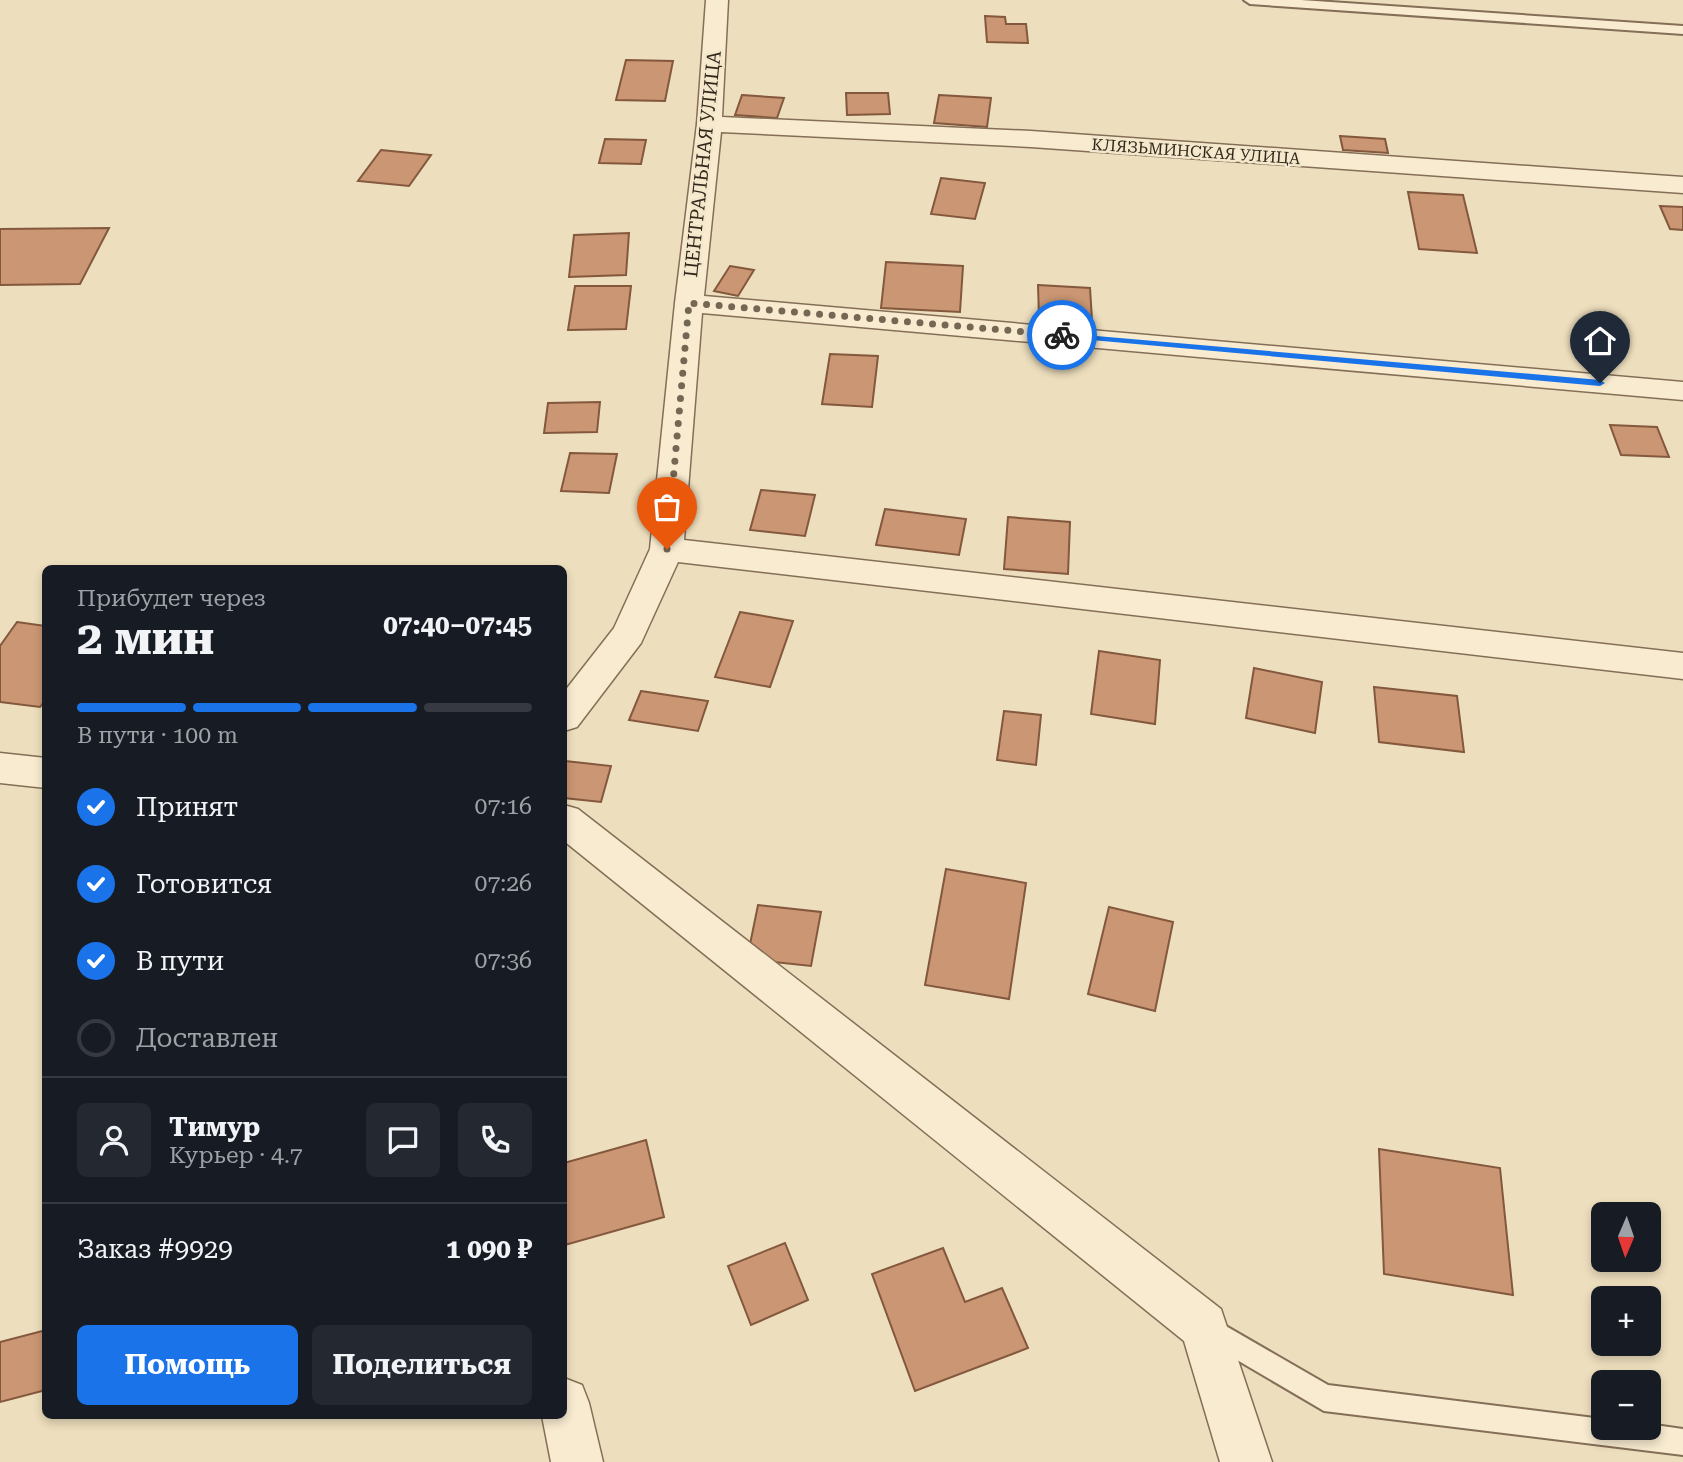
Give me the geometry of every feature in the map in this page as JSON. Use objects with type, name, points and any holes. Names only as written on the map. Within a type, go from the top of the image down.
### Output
[{"type":"street","name":"ЦЕНТРАЛЬНАЯ УЛИЦА","points":[[567,713],[629,634],[667,549],[689,303],[709,124],[717,0]]},
{"type":"street","name":"КЛЯЗЬМИНСКАЯ УЛИЦА","points":[[709,124],[1031,139],[1683,185]]},
{"type":"street","points":[[689,303],[1683,391]]},
{"type":"street","points":[[667,549],[1683,666]]},
{"type":"street","points":[[0,768],[42,773]]},
{"type":"street","points":[[567,822],[1204,1326],[1246,1462]]},
{"type":"street","points":[[567,1417],[577,1462]]},
{"type":"lane","points":[[1250,0],[1683,30]]},
{"type":"lane","points":[[1204,1326],[1324,1398],[1683,1442]]},
{"type":"building","points":[[985,16],[1005,17],[1006,24],[1026,24],[1028,43],[987,42]]},
{"type":"building","points":[[626,60],[673,61],[665,101],[616,100]]},
{"type":"building","points":[[846,93],[888,93],[890,114],[847,115]]},
{"type":"building","points":[[742,95],[784,98],[777,118],[735,115]]},
{"type":"building","points":[[939,95],[991,98],[987,127],[934,123]]},
{"type":"building","points":[[1340,136],[1385,139],[1388,153],[1343,150]]},
{"type":"building","points":[[605,139],[646,140],[641,164],[599,163]]},
{"type":"building","points":[[381,150],[431,155],[409,186],[358,181]]},
{"type":"building","points":[[941,178],[985,183],[975,219],[931,214]]},
{"type":"building","points":[[1408,192],[1463,195],[1477,253],[1419,249]]},
{"type":"building","points":[[1660,206],[1683,207],[1683,230],[1670,229]]},
{"type":"building","points":[[109,228],[80,284],[0,285],[0,229]]},
{"type":"building","points":[[629,233],[626,275],[569,277],[574,235]]},
{"type":"building","points":[[886,262],[963,266],[960,312],[881,308]]},
{"type":"building","points":[[730,266],[754,270],[738,296],[714,291]]},
{"type":"building","points":[[1038,285],[1090,288],[1092,320],[1039,318]]},
{"type":"building","points":[[575,286],[631,286],[626,329],[568,330]]},
{"type":"building","points":[[830,354],[878,356],[872,407],[822,404]]},
{"type":"building","points":[[600,402],[597,432],[544,433],[548,403]]},
{"type":"building","points":[[1610,425],[1657,427],[1669,457],[1621,455]]},
{"type":"building","points":[[570,453],[617,454],[609,493],[561,491]]},
{"type":"building","points":[[761,490],[815,495],[805,536],[750,530]]},
{"type":"building","points":[[885,509],[966,519],[959,555],[876,545]]},
{"type":"building","points":[[1008,517],[1070,522],[1068,574],[1004,569]]},
{"type":"building","points":[[740,612],[793,621],[770,687],[715,677]]},
{"type":"building","points":[[17,622],[42,625],[40,707],[0,702],[0,646]]},
{"type":"building","points":[[1099,651],[1160,660],[1155,724],[1091,714]]},
{"type":"building","points":[[1254,668],[1322,682],[1315,733],[1246,718]]},
{"type":"building","points":[[1374,687],[1457,696],[1464,752],[1379,742]]},
{"type":"building","points":[[641,691],[708,701],[698,731],[629,720]]},
{"type":"building","points":[[1004,711],[1041,715],[1036,765],[997,760]]},
{"type":"building","points":[[567,761],[611,766],[601,802],[567,798]]},
{"type":"building","points":[[946,869],[1026,883],[1009,999],[925,985]]},
{"type":"building","points":[[758,905],[821,912],[811,966],[747,959]]},
{"type":"building","points":[[1109,907],[1173,922],[1155,1011],[1088,994]]},
{"type":"building","points":[[646,1140],[664,1217],[567,1244],[567,1162]]},
{"type":"building","points":[[1379,1149],[1500,1168],[1513,1295],[1384,1274]]},
{"type":"building","points":[[785,1243],[808,1300],[751,1325],[728,1266]]},
{"type":"building","points":[[943,1248],[965,1302],[1002,1288],[1028,1348],[915,1391],[872,1274]]},
{"type":"building","points":[[42,1331],[42,1391],[0,1402],[0,1342]]},
{"type":"way so far","points":[[667,549],[689,303],[1062,335]]},
{"type":"route","points":[[1062,335],[1600,383]]}]
